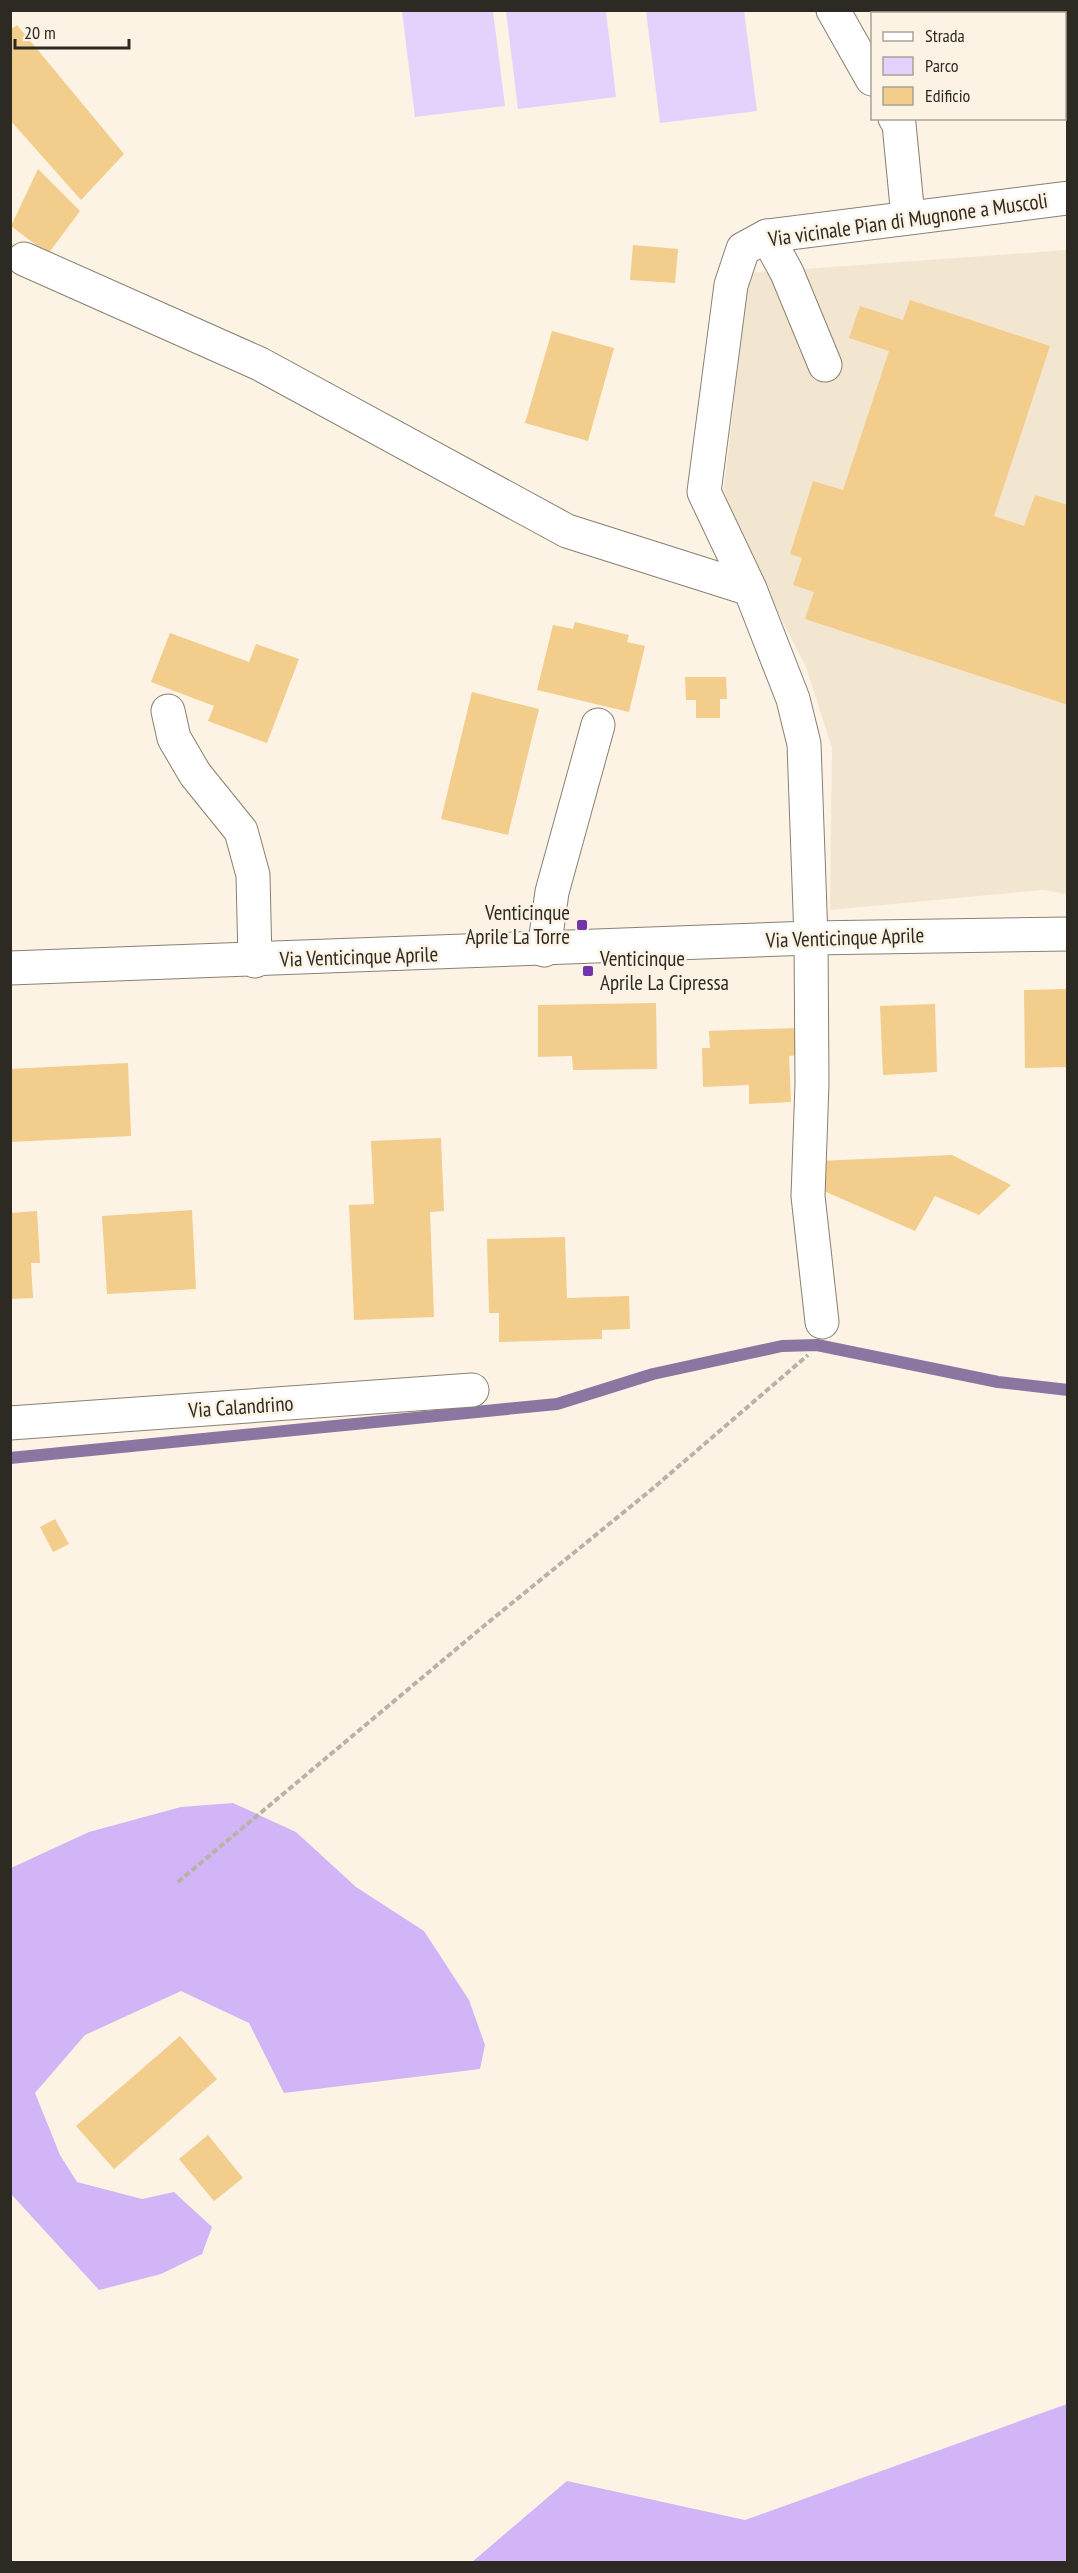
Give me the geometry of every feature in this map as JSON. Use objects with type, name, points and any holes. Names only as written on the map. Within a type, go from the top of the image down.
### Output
[{"type":"street","points":[[833,10],[871,76]]},
{"type":"street","points":[[897,120],[908,217]]},
{"type":"street","name":"Via vicinale Pian di Mugnone a Muscoli","points":[[822,1322],[808,1196],[812,1084],[812,938],[804,744],[793,699],[750,589],[704,492],[731,285],[743,249],[768,236],[1068,198]]},
{"type":"street","points":[[768,236],[787,273],[825,365]]},
{"type":"street","points":[[24,259],[260,364],[567,531],[750,589]]},
{"type":"street","points":[[168,711],[174,738],[195,774],[241,831],[253,875],[255,961]]},
{"type":"street","points":[[543,950],[552,892],[598,725]]},
{"type":"street","name":"Via Venticinque Aprile","points":[[10,968],[255,961],[812,938],[1068,934]]},
{"type":"street","name":"Via Calandrino","points":[[10,1424],[472,1390]]},
{"type":"path","points":[[178,1882],[485,1625],[651,1490],[813,1351],[817,1345],[822,1322]]},
{"type":"shaded area","points":[[1067,250],[1067,894],[1043,890],[830,910],[832,748],[806,667],[736,531],[724,488],[749,273]]},
{"type":"shaded area","points":[[233,1803],[296,1832],[356,1887],[424,1931],[469,2000],[485,2045],[480,2069],[284,2093],[249,2023],[181,1991],[85,2035],[35,2093],[60,2155],[77,2182],[142,2199],[174,2192],[212,2227],[202,2254],[161,2274],[99,2290],[11,2194],[11,1868],[89,1832],[181,1807]]},
{"type":"shaded area","points":[[1067,2404],[1067,2562],[472,2562],[567,2481],[745,2520]]},
{"type":"green space","points":[[402,11],[493,11],[505,106],[415,117]]},
{"type":"green space","points":[[506,11],[606,11],[616,97],[518,109]]},
{"type":"green space","points":[[646,11],[744,11],[757,111],[660,123]]},
{"type":"building","points":[[17,25],[124,154],[81,200],[10,120],[10,30]]},
{"type":"building","points":[[38,169],[80,211],[48,254],[11,226]]},
{"type":"building","points":[[633,245],[678,249],[675,283],[630,280]]},
{"type":"building","points":[[910,300],[1050,346],[994,516],[1024,526],[1035,495],[1068,505],[1068,705],[805,619],[814,592],[793,585],[802,558],[790,554],[813,481],[843,490],[889,351],[849,338],[860,306],[903,320]]},
{"type":"building","points":[[552,331],[614,348],[588,441],[525,423]]},
{"type":"building","points":[[575,622],[629,635],[627,642],[645,646],[629,712],[537,690],[553,625],[573,629]]},
{"type":"building","points":[[170,633],[249,662],[256,644],[299,659],[267,743],[208,721],[214,706],[151,682]]},
{"type":"building","points":[[685,677],[726,677],[727,699],[720,699],[720,718],[696,718],[696,700],[686,700]]},
{"type":"building","points":[[472,692],[539,709],[508,835],[441,819]]},
{"type":"building","points":[[1068,989],[1068,1067],[1025,1068],[1024,990]]},
{"type":"building","points":[[656,1003],[657,1069],[573,1070],[572,1056],[538,1057],[538,1005]]},
{"type":"building","points":[[935,1004],[937,1072],[883,1075],[880,1006]]},
{"type":"building","points":[[796,1028],[797,1055],[789,1056],[791,1102],[749,1104],[749,1085],[703,1087],[702,1048],[710,1048],[709,1031]]},
{"type":"building","points":[[128,1063],[131,1136],[10,1142],[10,1069]]},
{"type":"building","points":[[441,1138],[444,1211],[430,1212],[434,1317],[354,1320],[349,1205],[374,1204],[371,1141]]},
{"type":"building","points":[[952,1155],[1011,1185],[979,1215],[935,1196],[915,1231],[824,1191],[819,1161]]},
{"type":"building","points":[[192,1210],[196,1289],[107,1294],[102,1216]]},
{"type":"building","points":[[37,1211],[40,1263],[31,1263],[33,1298],[10,1299],[10,1213]]},
{"type":"building","points":[[565,1237],[567,1298],[629,1296],[630,1329],[602,1330],[602,1339],[499,1342],[499,1313],[489,1313],[487,1239]]},
{"type":"building","points":[[55,1519],[69,1544],[53,1552],[40,1527]]},
{"type":"building","points":[[180,2036],[217,2079],[114,2169],[76,2126]]},
{"type":"building","points":[[208,2135],[243,2178],[214,2201],[179,2159]]},
{"type":"waterway","points":[[10,1458],[557,1404],[653,1374],[782,1346],[817,1345],[998,1382],[1068,1390]]},
{"type":"place","name":"Venticinque Aprile La Torre","points":[[582,925]]},
{"type":"place","name":"Venticinque Aprile La Cipressa","points":[[588,971]]}]
